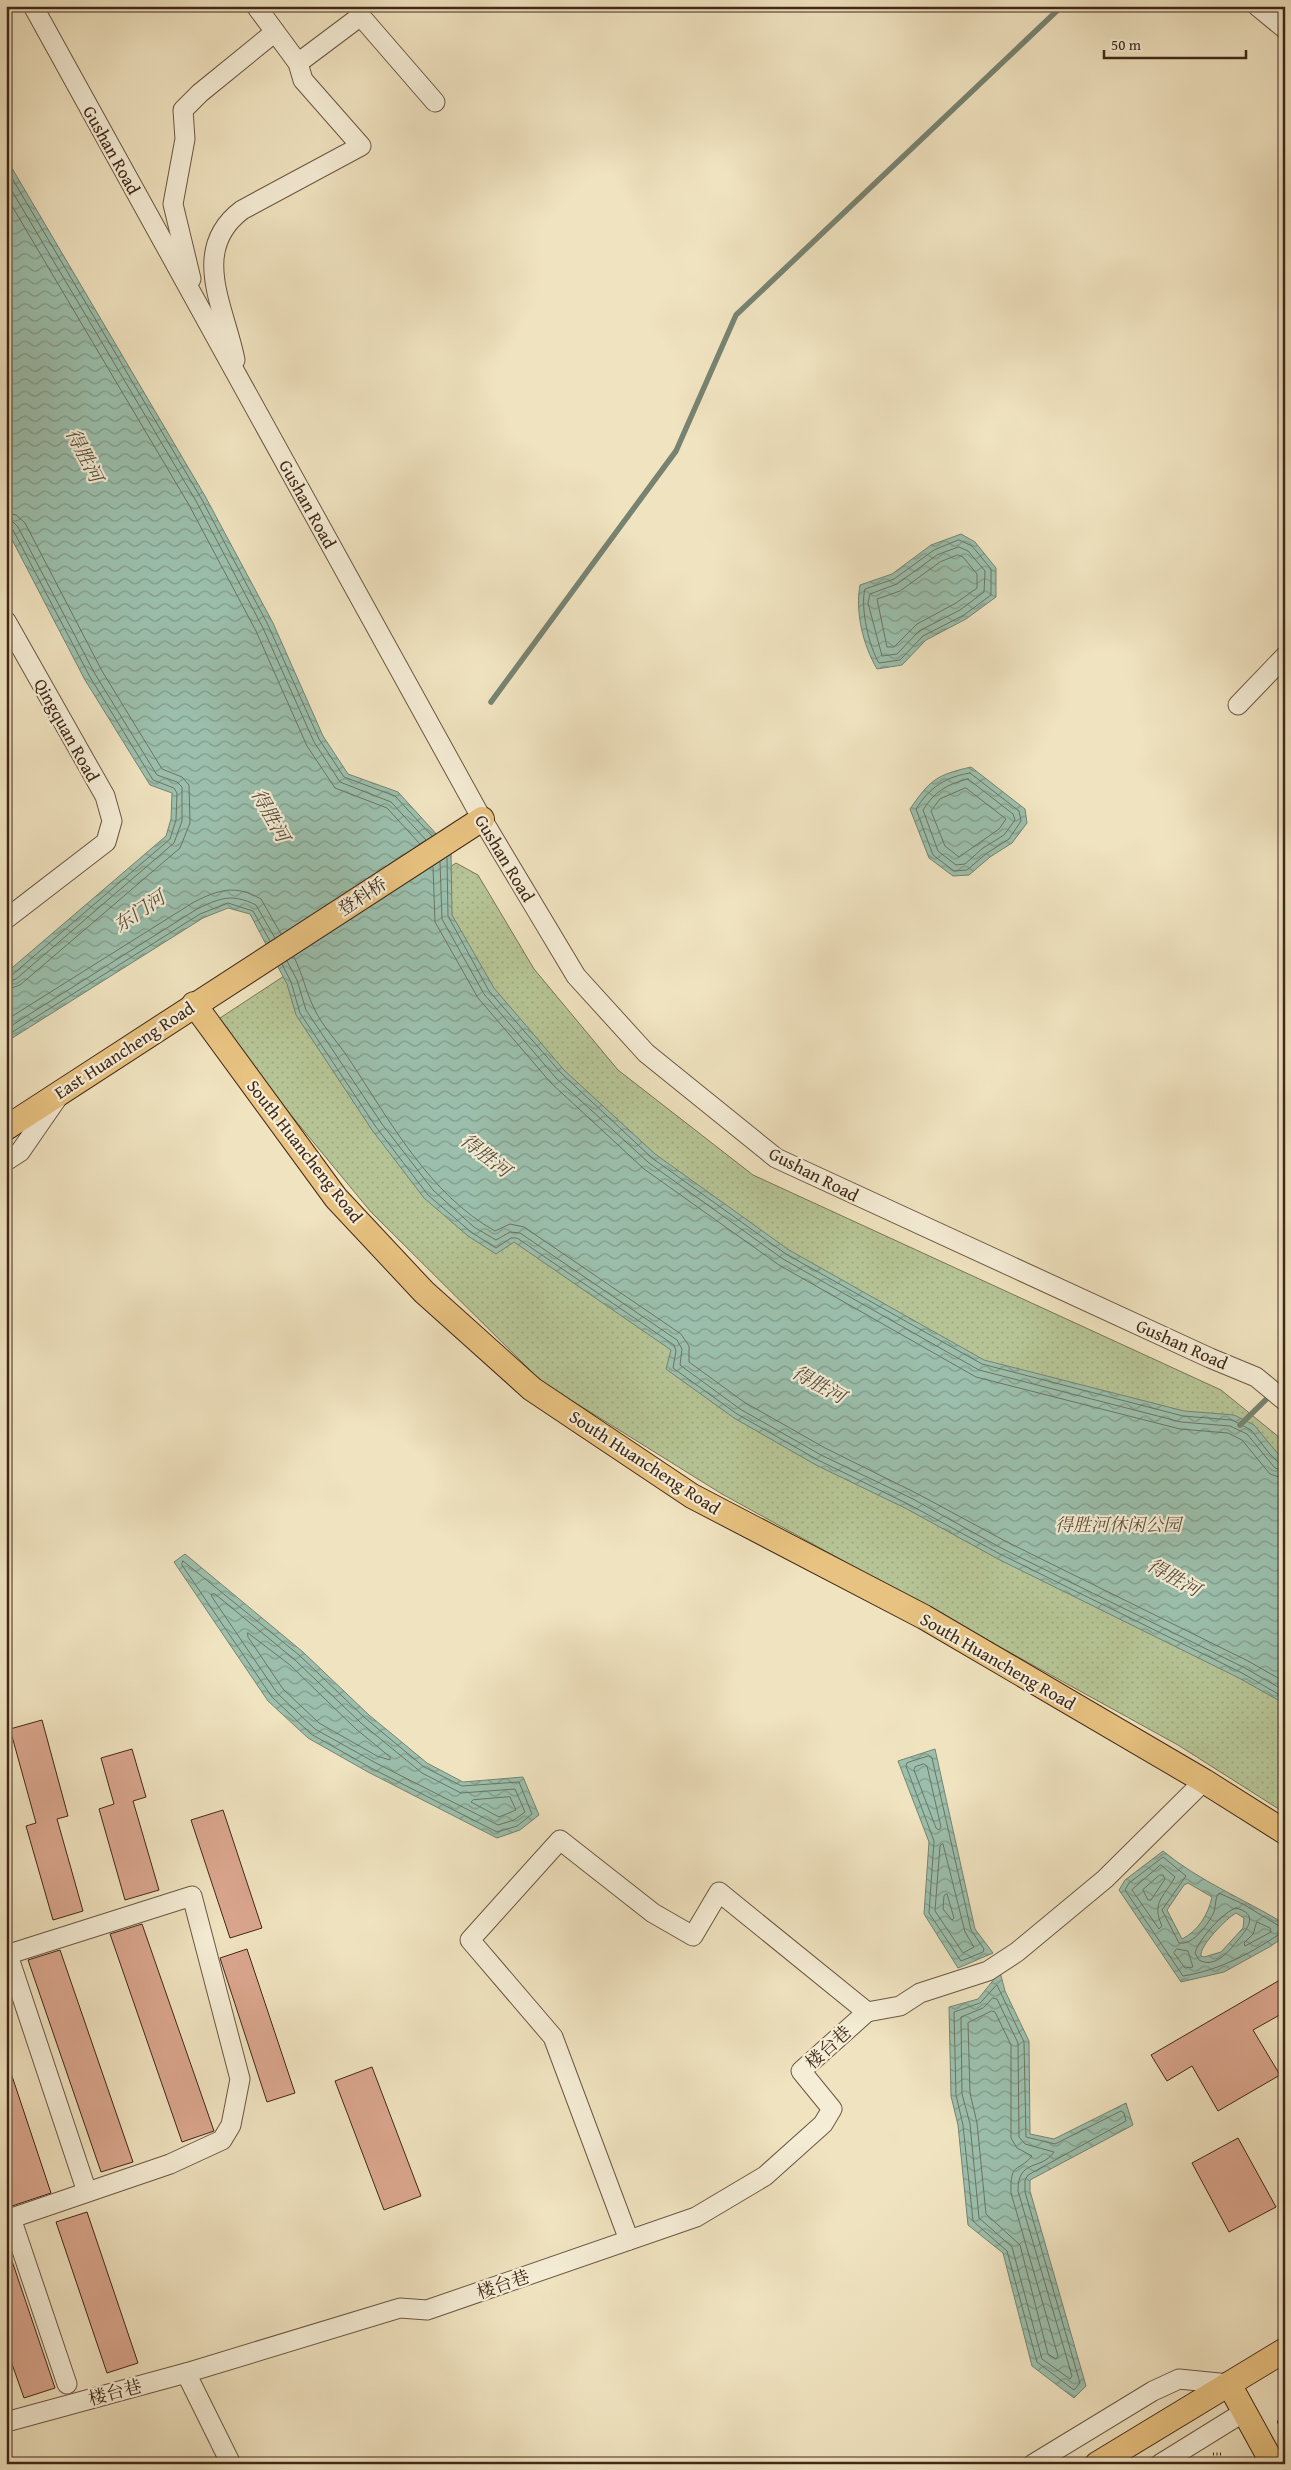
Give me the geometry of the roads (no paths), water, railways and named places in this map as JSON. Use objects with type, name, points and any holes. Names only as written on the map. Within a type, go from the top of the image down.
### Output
[{"type":"main road","name":"登科桥","points":[[242,973],[482,819]]},
{"type":"main road","name":"East Huancheng Road","points":[[6,1128],[242,973]]},
{"type":"main road","name":"South Huancheng Road","points":[[194,1004],[336,1198],[424,1292],[532,1389],[692,1496],[924,1617],[1204,1781],[1285,1832]]},
{"type":"main road","points":[[1096,2464],[1285,2350]]},
{"type":"main road","points":[[1229,2384],[1273,2464]]},
{"type":"street","name":"Gushan Road","points":[[34,6],[197,305],[482,819],[576,976],[646,1054],[776,1158],[1210,1358],[1256,1377],[1285,1401]]},
{"type":"street","points":[[238,376],[231,338],[214,279],[216,243],[222,230],[231,218],[242,210],[361,146],[303,80],[298,63],[256,6]]},
{"type":"street","points":[[1256,6],[1285,30]]},
{"type":"street","points":[[298,63],[358,18],[364,20],[435,102]]},
{"type":"street","points":[[197,305],[173,204],[185,139],[183,110],[200,93],[276,32]]},
{"type":"street","name":"Qingquan Road","points":[[6,621],[105,796],[112,821],[106,842],[6,919]]},
{"type":"street","points":[[1238,705],[1285,656]]},
{"type":"street","points":[[6,1161],[20,1152],[62,1091]]},
{"type":"street","points":[[629,2240],[554,2037],[470,1940],[560,1840],[653,1913],[693,1936],[719,1892],[867,2012],[900,2006],[920,1993],[988,1972],[1017,1952],[1105,1878],[1204,1781]]},
{"type":"street","points":[[67,2384],[9,2219],[170,2164],[222,2140],[231,2125],[240,2079],[192,1896],[7,1955],[87,2192]]},
{"type":"street","name":"楼台巷","points":[[6,2422],[186,2373],[400,2308],[427,2310],[696,2217],[765,2176],[823,2124],[832,2110],[801,2071],[867,2012]]},
{"type":"street","points":[[186,2373],[231,2464]]},
{"type":"street","points":[[1033,2464],[1154,2391],[1179,2379],[1229,2384]]},
{"type":"street","points":[[1160,2464],[1244,2412]]},
{"type":"water","points":[[6,158],[205,496],[273,623],[323,736],[348,774],[398,792],[451,850],[452,915],[494,988],[564,1070],[655,1154],[789,1250],[984,1360],[1184,1411],[1234,1415],[1254,1425],[1285,1462],[1285,1704],[1239,1678],[998,1559],[907,1509],[816,1465],[734,1418],[666,1369],[671,1350],[514,1242],[496,1254],[468,1236],[424,1198],[372,1130],[296,1015],[287,984],[250,914],[228,908],[203,918],[6,1042],[6,973],[166,836],[171,819],[172,793],[150,785],[85,680],[6,528]]},
{"type":"water","points":[[961,534],[975,542],[996,568],[996,597],[966,619],[926,640],[902,665],[877,669],[861,628],[859,617],[860,585],[892,574],[931,545]]},
{"type":"water","points":[[971,767],[1025,809],[1027,823],[1012,843],[990,857],[969,875],[953,876],[929,858],[910,809],[923,791],[935,780]]},
{"type":"water","points":[[185,1554],[303,1652],[369,1715],[427,1763],[463,1782],[523,1777],[539,1815],[520,1830],[497,1838],[368,1772],[308,1738],[268,1701],[174,1562]]},
{"type":"water","points":[[935,1749],[975,1929],[993,1953],[958,1968],[924,1914],[929,1842],[898,1761]]},
{"type":"water","points":[[1163,1851],[1191,1872],[1285,1924],[1285,1936],[1224,1972],[1181,1982],[1119,1890],[1125,1880]],"holes":[[[1188,1883],[1212,1897],[1202,1922],[1193,1932],[1182,1939],[1167,1910],[1184,1885]],[[1236,1913],[1244,1918],[1243,1928],[1221,1952],[1204,1957],[1201,1956],[1204,1946],[1209,1939],[1226,1920]]]},
{"type":"water","points":[[1000,1972],[1005,1991],[1029,2041],[1030,2134],[1054,2139],[1126,2103],[1133,2125],[1030,2180],[1030,2191],[1086,2386],[1074,2398],[1032,2366],[1003,2253],[968,2225],[958,2125],[951,2096],[949,2007],[978,1999]]},
{"type":"waterway","points":[[491,702],[676,451],[736,315],[1062,6]]},
{"type":"waterway","points":[[1240,1425],[1285,1381]]},
{"type":"water label","name":"得胜河","points":[[85,455]]},
{"type":"water label","name":"得胜河","points":[[271,815]]},
{"type":"water label","name":"东门河","points":[[139,911]]},
{"type":"water label","name":"得胜河","points":[[486,1155]]},
{"type":"water label","name":"得胜河","points":[[819,1384]]},
{"type":"water label","name":"得胜河","points":[[1174,1577]]},
{"type":"park label","name":"得胜河休闲公园","points":[[1118,1524]]}]
